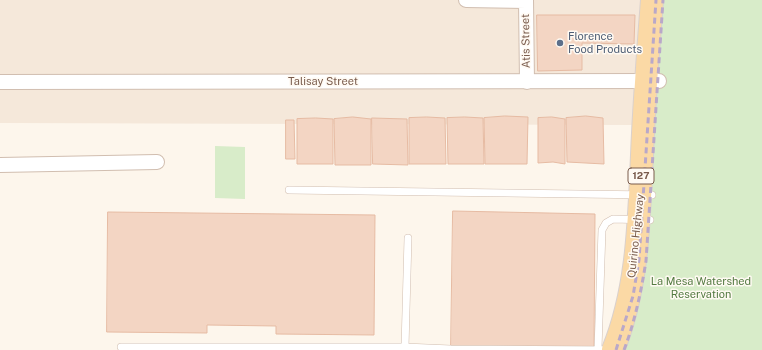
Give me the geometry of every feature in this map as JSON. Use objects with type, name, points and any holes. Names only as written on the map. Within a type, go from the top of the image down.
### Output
[{"type":"main road","name":"Quirino Highway","points":[[608,350],[624,317],[644,220],[652,81],[652,0]]},
{"type":"main road","name":"Quirino Highway","points":[[652,81],[664,0]]},
{"type":"main road","name":"Quirino Highway","points":[[627,350],[642,298],[648,262],[644,220]]},
{"type":"street","points":[[466,0],[526,0]]},
{"type":"street","name":"Atis Street","points":[[526,0],[527,82]]},
{"type":"street","name":"Talisay Street","points":[[0,82],[652,81]]},
{"type":"street","points":[[0,165],[157,162]]},
{"type":"lane","points":[[289,190],[646,195]]},
{"type":"lane","points":[[121,346],[405,347],[451,349],[608,350],[602,230],[606,223],[613,219],[644,220]]},
{"type":"lane","points":[[405,347],[408,238]]},
{"type":"shaded area","points":[[0,0],[646,0],[637,125],[0,123]]},
{"type":"green space","name":"La Mesa Watershed Reservation","points":[[659,0],[762,0],[762,350],[620,350]]},
{"type":"green space","points":[[215,146],[245,147],[245,199],[215,198]]},
{"type":"building","name":"Florence Food Products","points":[[537,15],[635,15],[634,44],[582,43],[582,70],[538,71]]},
{"type":"building","points":[[505,116],[528,117],[527,164],[485,164],[484,118]]},
{"type":"building","points":[[586,116],[603,118],[604,164],[567,162],[566,118]]},
{"type":"building","points":[[353,117],[371,119],[371,165],[335,165],[334,119]]},
{"type":"building","points":[[552,117],[565,119],[565,164],[553,162],[538,163],[538,118]]},
{"type":"building","points":[[372,118],[407,119],[408,165],[373,164]]},
{"type":"building","points":[[409,118],[445,118],[446,164],[409,164]]},
{"type":"building","points":[[447,118],[483,118],[484,164],[448,164]]},
{"type":"building","points":[[297,119],[333,119],[333,164],[297,164]]},
{"type":"building","points":[[286,120],[294,120],[295,159],[286,159]]},
{"type":"building","points":[[453,211],[595,214],[594,349],[451,348]]},
{"type":"building","points":[[108,212],[375,215],[374,335],[276,334],[276,326],[207,325],[207,333],[107,332]]},
{"type":"railway","points":[[616,350],[633,296],[639,260],[656,0]]},
{"type":"railway","points":[[624,350],[637,306],[646,261],[663,0]]},
{"type":"place","name":"Florence Food Products","points":[[560,43]]}]
